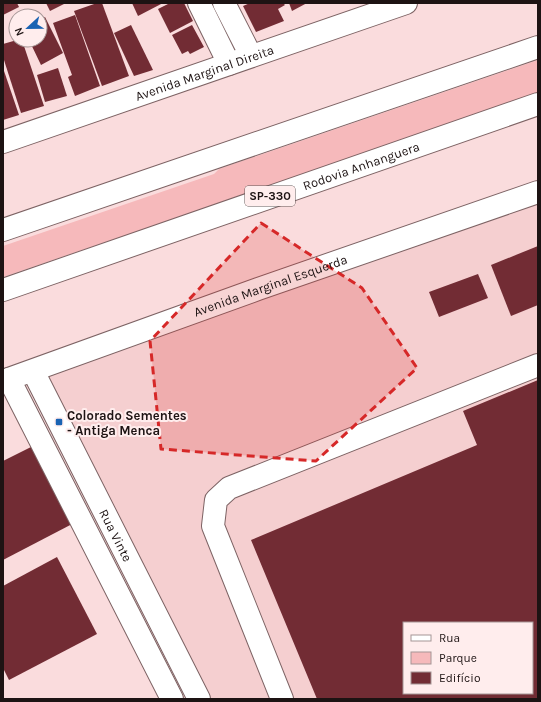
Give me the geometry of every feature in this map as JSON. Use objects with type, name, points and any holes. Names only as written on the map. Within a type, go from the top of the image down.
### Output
[{"type":"main road","points":[[199,3],[229,64]]},
{"type":"main road","points":[[224,3],[251,56]]},
{"type":"main road","name":"Avenida Marginal Direita","points":[[3,142],[406,3]]},
{"type":"main road","points":[[3,230],[538,47]]},
{"type":"main road","name":"Rodovia Anhanguera","points":[[3,290],[538,104]]},
{"type":"main road","name":"Avenida Marginal Esquerda","points":[[6,380],[258,289],[538,192]]},
{"type":"main road","points":[[282,699],[213,526],[216,500],[229,488],[538,365]]},
{"type":"main road","name":"Rua Vinte","points":[[33,371],[199,699]]},
{"type":"main road","name":"Rua Vinte","points":[[6,380],[172,699]]},
{"type":"highlighted area","points":[[261,223],[362,288],[417,368],[316,461],[161,449],[150,341]]},
{"type":"shaded area","points":[[538,192],[538,699],[204,699],[39,372]]},
{"type":"green space","points":[[538,60],[538,95],[3,277],[3,246],[214,174],[219,169]]},
{"type":"building","points":[[3,3],[17,3],[19,7],[8,8],[8,12],[3,15]]},
{"type":"building","points":[[46,3],[66,3],[50,11]]},
{"type":"building","points":[[97,3],[102,3],[129,76],[102,86],[74,11]]},
{"type":"building","points":[[132,3],[163,3],[138,16]]},
{"type":"building","points":[[170,3],[184,3],[193,21],[170,33],[158,9]]},
{"type":"building","points":[[250,3],[283,3],[285,5],[278,9],[284,21],[256,32],[243,6]]},
{"type":"building","points":[[289,3],[307,3],[292,11]]},
{"type":"building","points":[[75,15],[100,86],[75,96],[68,77],[72,75],[53,23]]},
{"type":"building","points":[[48,23],[63,53],[41,65],[33,48],[48,48]]},
{"type":"building","points":[[131,25],[153,70],[134,76],[114,33]]},
{"type":"building","points":[[192,25],[204,47],[190,54],[188,51],[182,54],[172,35]]},
{"type":"building","points":[[8,43],[8,48],[25,48],[44,106],[21,113],[3,57],[3,44]]},
{"type":"building","points":[[3,68],[19,115],[3,120]]},
{"type":"building","points":[[58,68],[67,96],[45,102],[37,75]]},
{"type":"building","points":[[538,246],[538,305],[511,316],[491,265]]},
{"type":"building","points":[[478,274],[488,298],[439,317],[429,292]]},
{"type":"building","points":[[538,380],[538,699],[317,699],[251,540],[477,445],[463,411]]},
{"type":"building","points":[[35,445],[76,522],[3,560],[3,461]]},
{"type":"building","points":[[57,557],[97,634],[9,680],[3,668],[3,586]]},
{"type":"place","name":"Colorado Sementes - Antiga Menca","points":[[59,422]]}]
